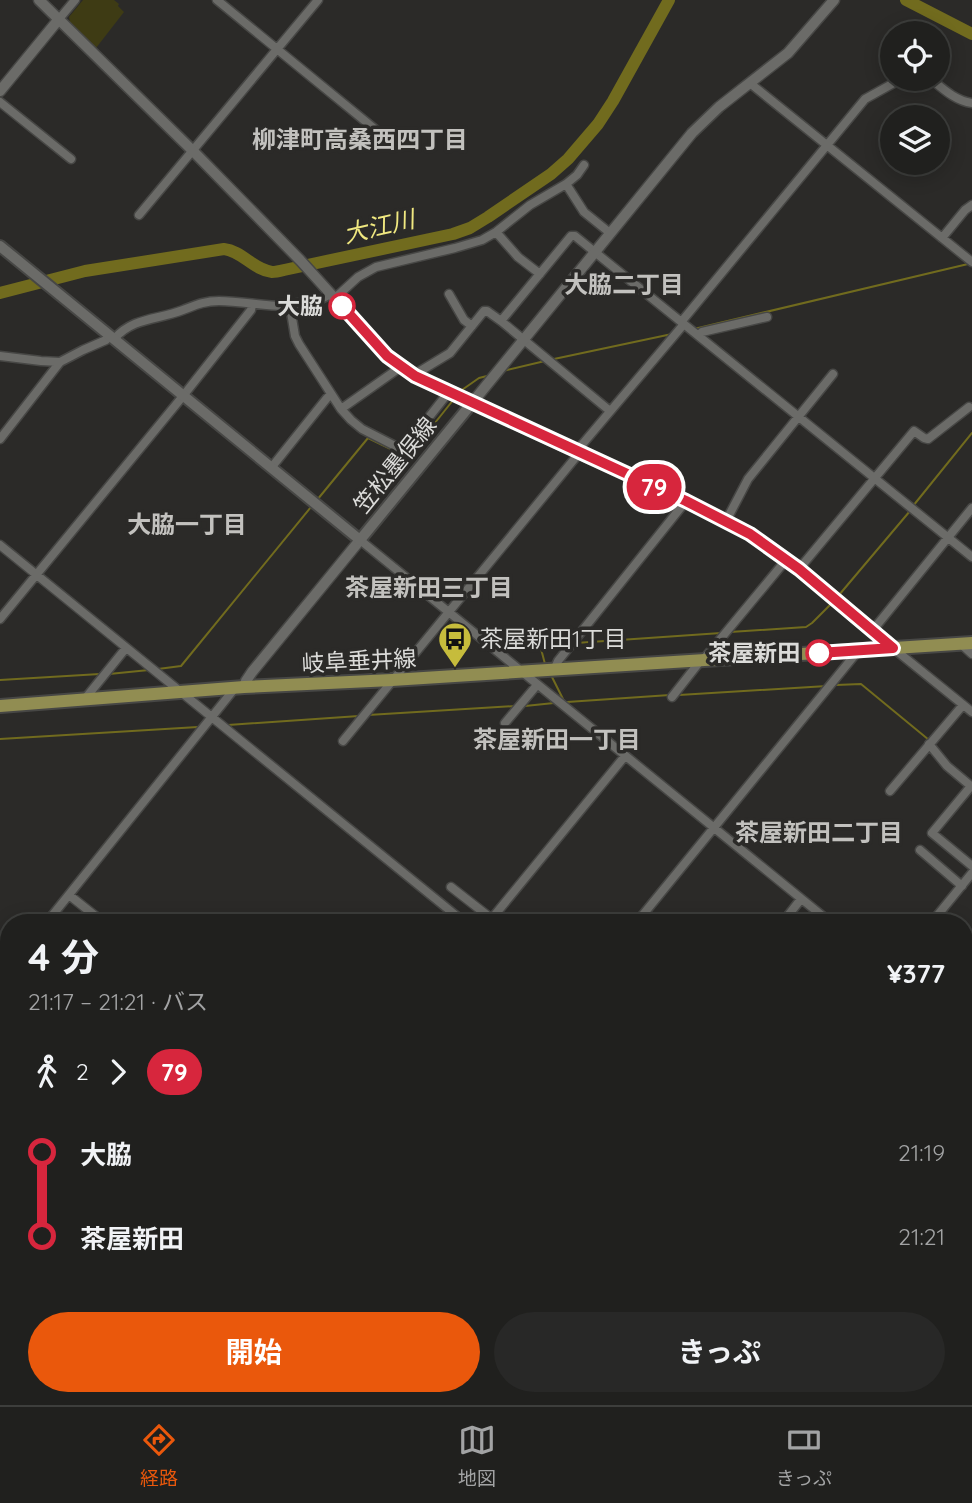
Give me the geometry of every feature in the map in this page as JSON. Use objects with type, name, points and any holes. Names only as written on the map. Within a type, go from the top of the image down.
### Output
[{"type":"main road","name":"笠松墨俣線","points":[[0,246],[360,540],[472,403]]},
{"type":"main road","points":[[472,403],[686,501],[750,534],[799,569],[893,648]]},
{"type":"main road","name":"岐阜垂井線","points":[[0,706],[240,688],[967,644]]},
{"type":"street","points":[[39,0],[300,260],[387,356],[415,376],[472,403],[692,133],[719,107],[788,53],[834,0]]},
{"type":"street","points":[[0,92],[75,0]]},
{"type":"street","points":[[217,0],[376,130]]},
{"type":"street","points":[[139,215],[318,0]]},
{"type":"street","points":[[751,83],[972,262]]},
{"type":"street","points":[[343,741],[449,614],[576,457],[580,447],[826,145],[865,99],[880,91]]},
{"type":"street","points":[[946,91],[972,103]]},
{"type":"street","points":[[0,103],[71,159]]},
{"type":"street","points":[[0,439],[61,362],[118,335],[136,323],[183,310],[197,303],[219,301],[290,306],[333,296],[376,267],[482,240],[530,205],[566,184],[584,165]]},
{"type":"street","points":[[566,184],[584,212],[610,233]]},
{"type":"street","points":[[942,238],[972,205]]},
{"type":"street","points":[[496,232],[519,257],[540,274]]},
{"type":"street","points":[[501,321],[571,236],[575,236],[972,557]]},
{"type":"street","points":[[449,294],[464,320],[472,326]]},
{"type":"street","points":[[0,619],[183,396],[251,310],[252,305]]},
{"type":"street","points":[[290,306],[295,336],[341,409],[362,429],[403,450],[449,393]]},
{"type":"street","points":[[415,376],[450,353],[487,311],[610,411]]},
{"type":"street","points":[[699,336],[702,332],[766,317]]},
{"type":"street","points":[[0,356],[61,362]]},
{"type":"street","points":[[341,409],[399,366]]},
{"type":"street","points":[[726,521],[748,479],[833,374]]},
{"type":"street","points":[[271,468],[331,394]]},
{"type":"street","points":[[799,569],[914,431],[928,439],[969,407]]},
{"type":"street","points":[[554,670],[558,660],[686,501]]},
{"type":"street","points":[[873,630],[972,508]]},
{"type":"street","points":[[54,914],[360,540],[820,914]]},
{"type":"street","points":[[0,545],[454,914]]},
{"type":"street","points":[[672,697],[786,560]]},
{"type":"street","points":[[967,644],[972,654]]},
{"type":"street","points":[[83,700],[126,648]]},
{"type":"street","points":[[893,648],[972,712]]},
{"type":"street","points":[[643,914],[858,650]]},
{"type":"street","points":[[505,723],[537,685]]},
{"type":"street","points":[[890,791],[963,705]]},
{"type":"street","points":[[929,744],[947,766],[971,787],[932,833],[972,866]]},
{"type":"street","points":[[497,914],[625,756]]},
{"type":"street","points":[[920,850],[962,886]]},
{"type":"street","points":[[939,914],[972,873]]},
{"type":"street","points":[[451,887],[483,914]]},
{"type":"street","points":[[69,895],[93,914]]},
{"type":"street","points":[[789,914],[801,899]]},
{"type":"shaded area","points":[[83,0],[114,0],[124,12],[96,48],[70,22],[69,17]]},
{"type":"waterway","name":"大江川","points":[[0,293],[85,271],[224,249],[237,253],[266,271],[276,272],[470,228],[551,174],[568,159],[598,124],[613,101],[669,0]]},
{"type":"waterway","name":"大江川","points":[[906,0],[972,34]]},
{"type":"waterway","points":[[694,329],[968,264]]},
{"type":"waterway","points":[[554,359],[672,334]]},
{"type":"waterway","points":[[503,371],[545,361]]},
{"type":"waterway","points":[[459,392],[479,378],[487,376]]},
{"type":"waterway","points":[[317,500],[368,438],[405,456],[411,453],[454,399]]},
{"type":"waterway","points":[[913,506],[972,433]]},
{"type":"waterway","points":[[158,669],[181,666],[311,507]]},
{"type":"waterway","points":[[839,595],[910,511]]},
{"type":"waterway","points":[[730,632],[806,627],[833,602]]},
{"type":"waterway","points":[[576,643],[721,633]]},
{"type":"waterway","points":[[545,664],[540,645],[567,643]]},
{"type":"waterway","points":[[109,674],[149,670]]},
{"type":"waterway","points":[[0,680],[100,674]]},
{"type":"waterway","points":[[551,675],[564,701]]},
{"type":"waterway","points":[[836,685],[861,684],[929,740]]},
{"type":"waterway","points":[[679,695],[827,686]]},
{"type":"waterway","points":[[567,702],[670,695]]},
{"type":"waterway","points":[[525,706],[554,703]]},
{"type":"waterway","points":[[368,715],[516,706]]},
{"type":"waterway","points":[[228,725],[359,716]]},
{"type":"waterway","points":[[0,739],[198,727]]},
{"type":"bus line","name":"79","points":[[342,306],[387,356],[415,376],[686,501],[750,534],[799,569],[893,648],[819,653]]},
{"type":"place","name":"大脇","points":[[342,306]]},
{"type":"place","name":"茶屋新田","points":[[819,653]]},
{"type":"place","name":"茶屋新田1丁目","points":[[455,669]]},
{"type":"district","name":"柳津町高桑西四丁目","points":[[360,140]]},
{"type":"district","name":"大脇二丁目","points":[[624,285]]},
{"type":"district","name":"大脇一丁目","points":[[187,525]]},
{"type":"district","name":"茶屋新田三丁目","points":[[429,588]]},
{"type":"district","name":"茶屋新田一丁目","points":[[557,740]]},
{"type":"district","name":"茶屋新田二丁目","points":[[819,833]]}]
